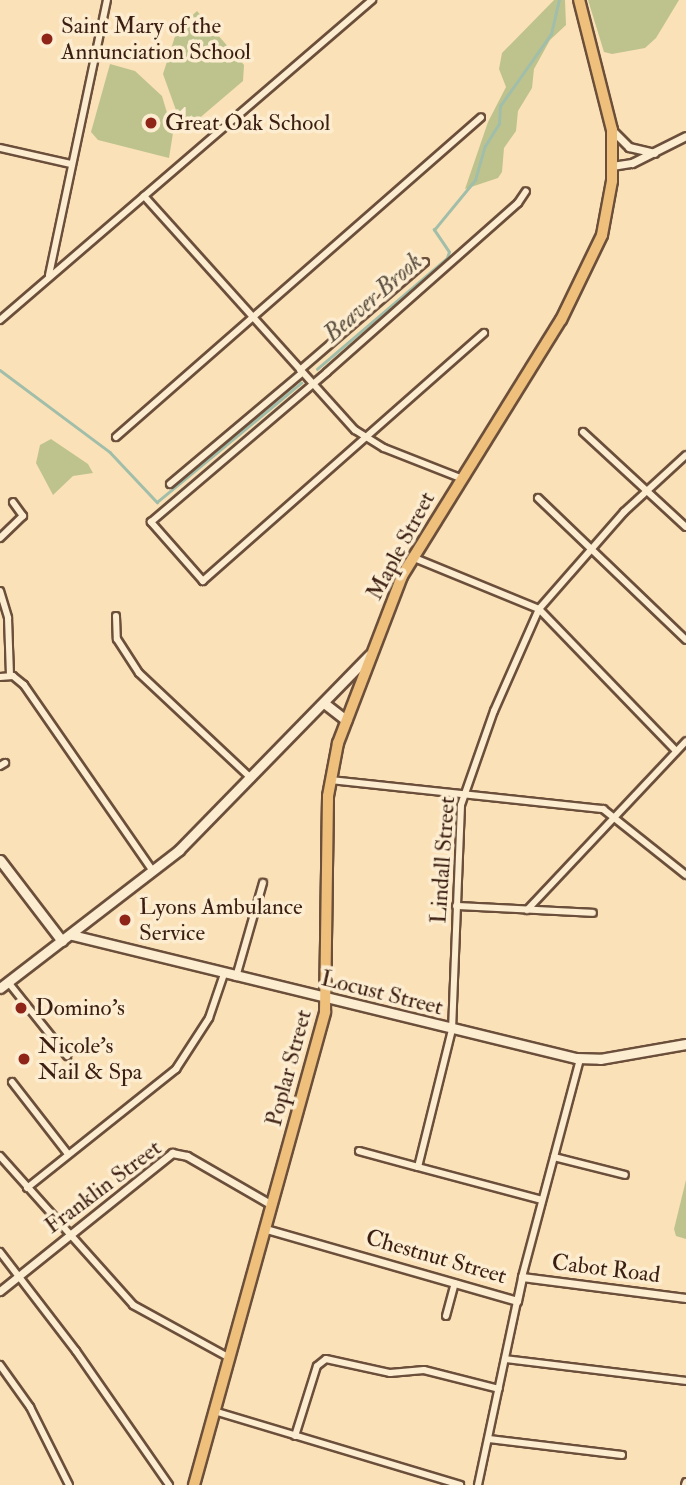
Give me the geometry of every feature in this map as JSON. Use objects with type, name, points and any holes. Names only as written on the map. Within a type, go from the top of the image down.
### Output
[{"type":"main road","name":"Maple Street","points":[[4,985],[153,871],[251,778],[369,655],[412,557],[577,292],[602,235],[612,166],[612,130],[579,0]]},
{"type":"main road","name":"Poplar Street","points":[[194,1485],[266,1229],[326,999],[331,780],[345,720],[369,655]]},
{"type":"main road","points":[[324,702],[345,720]]},
{"type":"main road","points":[[0,860],[62,941]]},
{"type":"main road","name":"Locust Street","points":[[72,935],[452,1030],[580,1059],[686,1044]]},
{"type":"street","points":[[49,275],[107,0]]},
{"type":"street","points":[[0,320],[49,275],[372,0]]},
{"type":"street","points":[[116,437],[481,117]]},
{"type":"street","points":[[612,130],[629,147],[654,153]]},
{"type":"street","points":[[612,166],[654,153],[686,136]]},
{"type":"street","points":[[0,148],[71,164]]},
{"type":"street","points":[[484,333],[203,581],[151,522],[313,384],[518,203],[526,191]]},
{"type":"street","points":[[144,196],[254,315],[301,371],[366,439],[460,478]]},
{"type":"street","points":[[52,251],[70,258]]},
{"type":"street","points":[[170,484],[425,262]]},
{"type":"street","points":[[583,432],[686,527]]},
{"type":"street","name":"Lindall Street","points":[[418,1167],[452,1030],[463,796],[539,609],[591,548],[645,492],[686,455]]},
{"type":"street","points":[[538,498],[686,640]]},
{"type":"street","points":[[0,538],[23,516],[13,502]]},
{"type":"street","points":[[412,557],[539,609],[677,751]]},
{"type":"street","points":[[0,591],[8,618],[10,675]]},
{"type":"street","points":[[116,616],[117,639],[139,673],[251,778]]},
{"type":"street","points":[[0,677],[10,675],[24,685],[153,871]]},
{"type":"street","points":[[527,909],[686,741]]},
{"type":"street","points":[[331,780],[463,796],[587,806],[616,816],[686,875]]},
{"type":"street","points":[[236,977],[263,883]]},
{"type":"street","points":[[456,906],[593,913]]},
{"type":"street","points":[[27,1188],[176,1069],[209,1018],[224,974]]},
{"type":"street","points":[[4,985],[67,1056]]},
{"type":"street","name":"Chestnut Street","points":[[266,1229],[517,1301],[580,1059]]},
{"type":"street","points":[[12,1082],[68,1154]]},
{"type":"street","points":[[359,1151],[542,1200]]},
{"type":"street","name":"Franklin Street","points":[[0,1291],[172,1153],[187,1156],[272,1205]]},
{"type":"street","points":[[0,1156],[69,1237],[133,1305],[230,1358]]},
{"type":"street","points":[[554,1157],[625,1175]]},
{"type":"street","points":[[0,1252],[169,1485]]},
{"type":"street","name":"Cabot Road","points":[[522,1278],[686,1298]]},
{"type":"street","points":[[446,1316],[456,1283]]},
{"type":"street","points":[[478,1485],[517,1301]]},
{"type":"street","points":[[295,1436],[317,1366],[326,1359],[390,1373],[424,1370],[499,1389]]},
{"type":"street","points":[[505,1359],[686,1381]]},
{"type":"street","points":[[0,1366],[27,1402],[69,1485]]},
{"type":"street","points":[[214,1411],[460,1485]]},
{"type":"street","points":[[489,1439],[622,1455]]},
{"type":"green space","points":[[554,0],[565,0],[566,25],[550,40],[534,69],[532,88],[518,111],[516,131],[504,148],[502,172],[498,178],[465,189],[488,122],[506,87],[499,69],[502,53]]},
{"type":"green space","points":[[588,0],[679,0],[656,38],[645,48],[612,54],[604,52]]},
{"type":"green space","points":[[197,11],[244,65],[243,81],[189,127],[177,113],[163,74],[177,30]]},
{"type":"green space","points":[[110,64],[135,71],[162,96],[173,133],[169,158],[98,140],[91,132]]},
{"type":"green space","points":[[51,439],[88,464],[93,473],[73,476],[53,495],[36,463],[40,445]]},
{"type":"green space","points":[[686,1180],[686,1239],[676,1236],[674,1229]]},
{"type":"waterway","name":"Beaver Brook","points":[[317,369],[447,258],[449,252],[434,230],[475,180],[485,146],[499,124],[500,106],[551,34],[559,0]]},
{"type":"waterway","name":"Beaver Brook","points":[[0,370],[110,452],[157,502],[301,383]]},
{"type":"place","name":"Saint Mary of the Annunciation School","points":[[47,39]]},
{"type":"place","name":"Great Oak School","points":[[151,123]]},
{"type":"place","name":"Lyons Ambulance Service","points":[[125,920]]},
{"type":"place","name":"Domino's","points":[[21,1008]]},
{"type":"place","name":"Nicole’s Nail & Spa","points":[[24,1059]]}]
